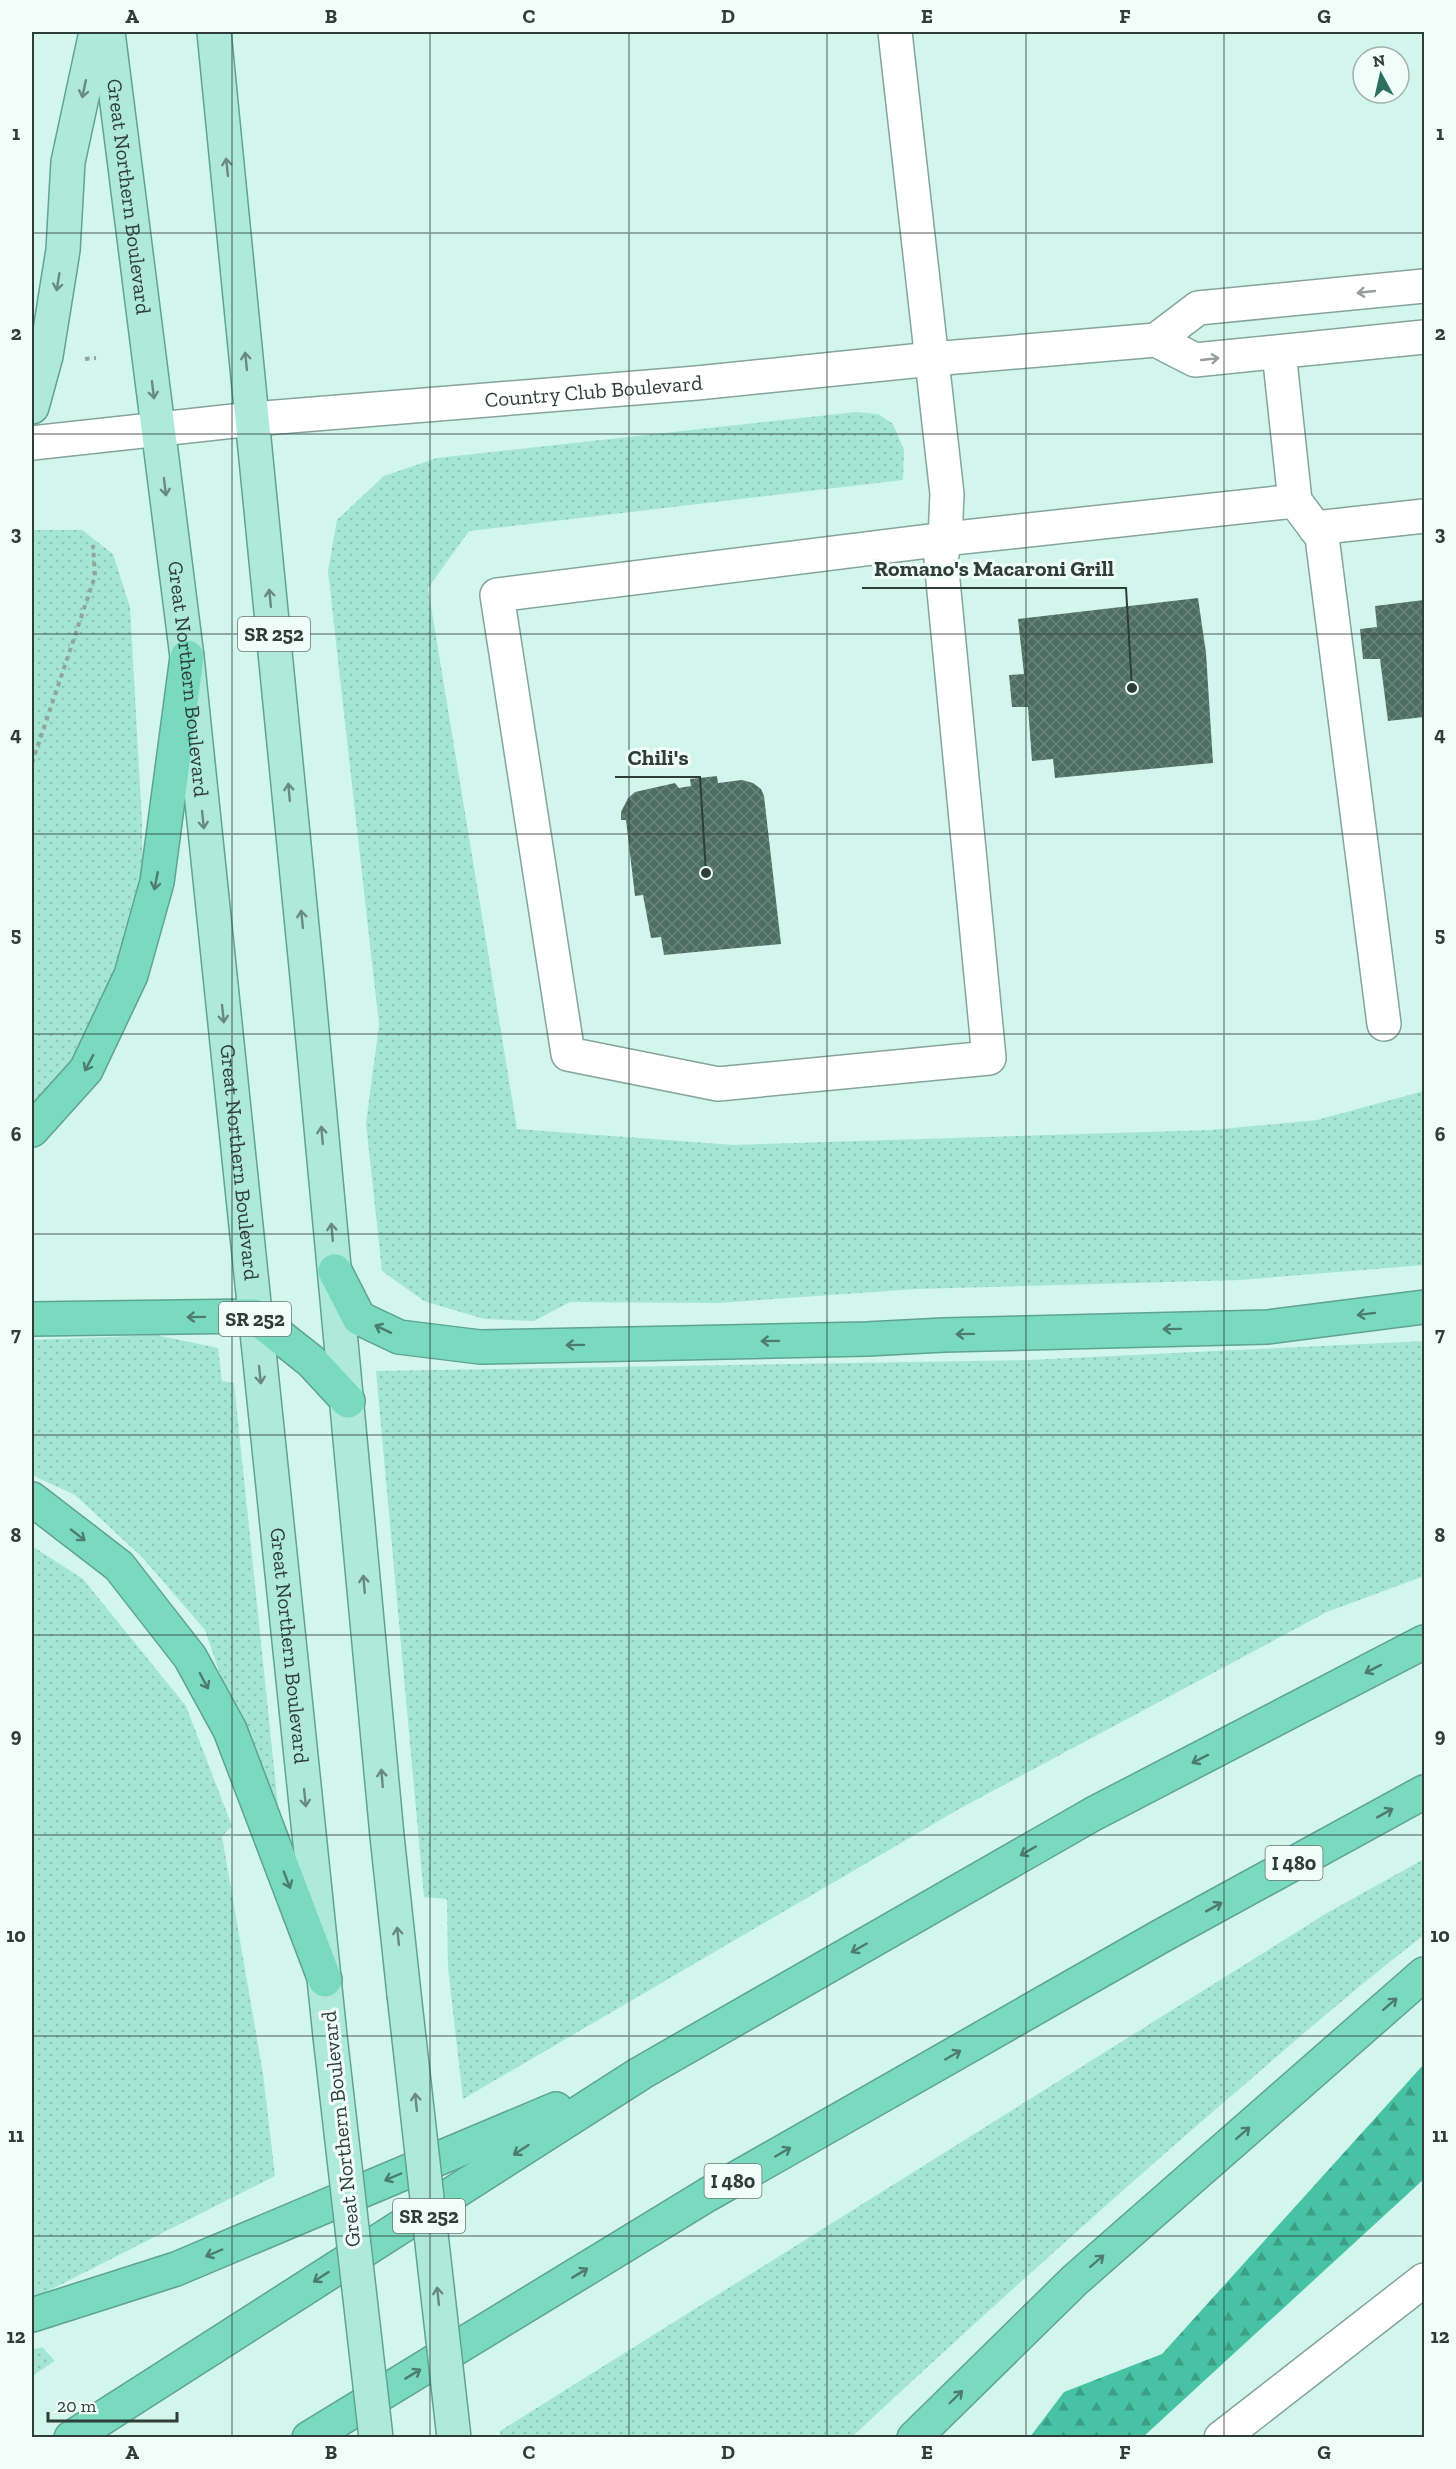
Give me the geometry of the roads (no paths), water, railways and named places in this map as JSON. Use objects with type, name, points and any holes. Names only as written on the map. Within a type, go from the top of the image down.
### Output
[{"type":"highway","points":[[32,1130],[86,1070],[131,975],[157,882],[187,657]]},
{"type":"highway","points":[[335,1271],[359,1318],[399,1336],[480,1347],[867,1339],[1268,1327],[1425,1307]]},
{"type":"highway","points":[[32,1319],[254,1317],[311,1361],[348,1401]]},
{"type":"highway","points":[[32,1499],[119,1566],[190,1657],[230,1730],[325,1980]]},
{"type":"highway","points":[[70,2438],[641,2073],[1093,1814],[1425,1642]]},
{"type":"highway","name":"I 480","points":[[309,2438],[717,2190],[1163,1935],[1425,1792]]},
{"type":"highway","points":[[914,2438],[1075,2280],[1425,1974]]},
{"type":"highway","points":[[32,2315],[176,2269],[641,2073]]},
{"type":"main road","points":[[32,406],[46,356],[63,250],[68,162],[96,32]]},
{"type":"main road","name":"Great Northern Boulevard","points":[[108,32],[187,657],[330,2036],[376,2438]]},
{"type":"main road","name":"SR 252","points":[[214,32],[348,1401],[387,1836],[454,2438]]},
{"type":"street","points":[[895,32],[947,494],[945,539],[940,560],[989,1058],[718,1084],[568,1054],[497,595],[945,539],[1295,501]]},
{"type":"street","points":[[1425,286],[1198,308],[1156,340],[1195,360],[1425,337]]},
{"type":"street","name":"Country Club Boulevard","points":[[32,443],[252,419],[697,383],[932,358],[1156,340]]},
{"type":"street","points":[[1279,352],[1295,501],[1322,537],[1384,1024]]},
{"type":"street","points":[[1316,528],[1425,516]]},
{"type":"street","points":[[1221,2438],[1425,2280]]},
{"type":"place","name":"Romano's Macaroni Grill","points":[[1132,688]]},
{"type":"place","name":"Chili's","points":[[706,873]]}]
